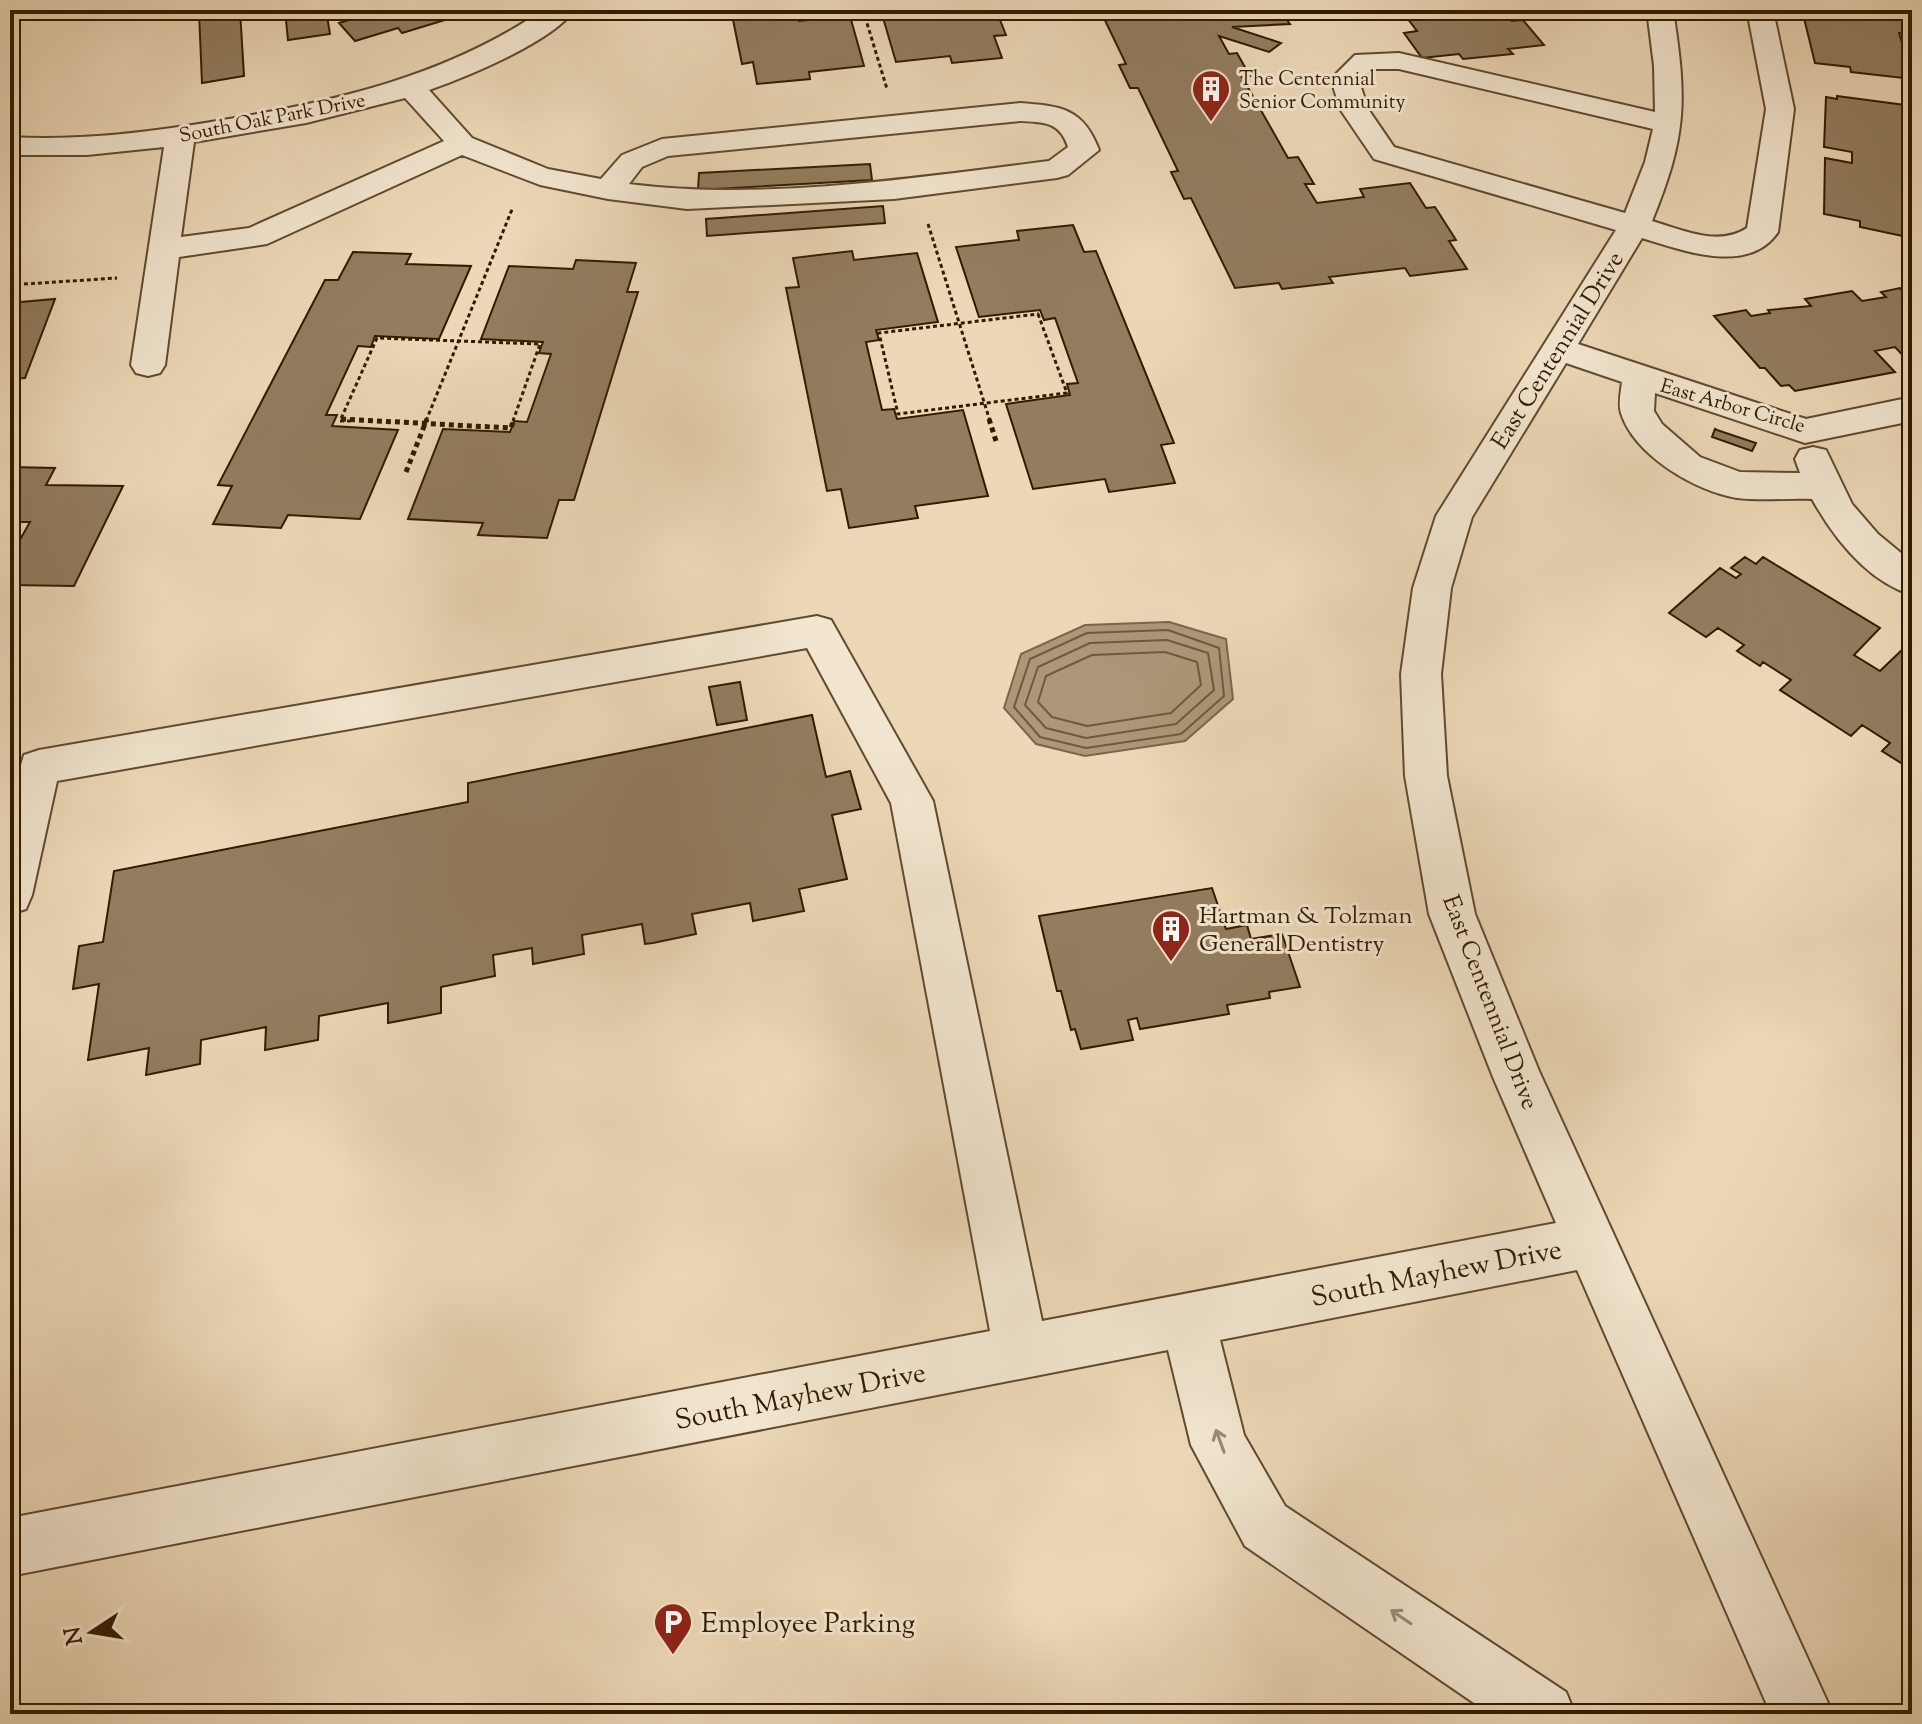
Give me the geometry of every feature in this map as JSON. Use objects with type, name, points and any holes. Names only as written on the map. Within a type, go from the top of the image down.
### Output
[{"type":"street","name":"South Oak Park Drive","points":[[10,146],[95,145],[180,136],[349,106],[477,62],[515,42],[561,10]]},
{"type":"street","name":"East Centennial Drive","points":[[1660,10],[1669,77],[1668,124],[1656,177],[1635,225],[1454,516],[1432,588],[1421,674],[1426,776],[1452,914],[1517,1077],[1802,1714]]},
{"type":"street","points":[[1668,124],[1399,61],[1365,61],[1345,79],[1354,109],[1384,153],[1707,247],[1744,244],[1762,232],[1780,109],[1760,10]]},
{"type":"street","points":[[411,87],[462,144],[540,176],[608,190],[687,200],[916,187],[1057,169],[1084,150],[1078,131],[1058,114],[1020,112],[662,148],[632,161],[608,190]]},
{"type":"street","points":[[148,365],[180,136]]},
{"type":"street","points":[[162,262],[256,237],[462,144]]},
{"type":"street","name":"East Arbor Circle","points":[[1558,349],[1805,431],[1912,409]]},
{"type":"street","points":[[1639,377],[1637,411],[1648,432],[1687,466],[1737,485],[1820,486]]},
{"type":"street","points":[[1805,431],[1820,486],[1858,536],[1892,568],[1912,581]]},
{"type":"street","points":[[10,895],[39,767],[817,631],[912,801],[1021,1352]]},
{"type":"street","name":"South Mayhew Drive","points":[[10,1547],[1590,1242]]},
{"type":"street","points":[[1188,1320],[1219,1445],[1265,1526],[1544,1714]]},
{"type":"path","points":[[798,10],[800,18],[880,10]]},
{"type":"path","points":[[863,11],[898,124]]},
{"type":"path","points":[[916,187],[996,441]]},
{"type":"path","points":[[406,472],[513,207]]},
{"type":"path","points":[[10,285],[162,262]]},
{"type":"path","points":[[1038,314],[1067,393],[985,403],[898,414],[879,333],[1038,314]]},
{"type":"path","points":[[377,338],[540,344],[511,428],[425,424],[340,421],[377,338]]},
{"type":"water","points":[[1169,622],[1226,639],[1233,699],[1185,741],[1085,756],[1036,744],[1004,708],[1021,654],[1085,625]]},
{"type":"building","points":[[240,10],[244,76],[202,83],[199,12]]},
{"type":"building","points":[[285,10],[326,10],[330,34],[288,40]]},
{"type":"building","points":[[381,10],[451,10],[455,17],[402,33],[398,28],[355,41],[339,23]]},
{"type":"building","points":[[731,10],[785,10],[786,16],[797,15],[799,21],[850,16],[864,66],[809,72],[810,79],[757,84],[753,62],[742,64]]},
{"type":"building","points":[[996,10],[1006,35],[994,36],[1002,58],[952,63],[950,56],[896,62],[881,11]]},
{"type":"building","name":"The Centennial Senior Community","points":[[1100,10],[1382,10],[1287,20],[1290,24],[1232,27],[1281,43],[1269,52],[1219,36],[1229,54],[1237,53],[1250,76],[1242,77],[1288,158],[1298,157],[1314,184],[1305,184],[1317,203],[1364,197],[1360,189],[1410,183],[1426,208],[1435,207],[1456,240],[1449,241],[1467,269],[1410,276],[1405,268],[1329,277],[1333,283],[1282,289],[1279,283],[1235,288],[1191,198],[1184,199],[1171,172],[1178,171],[1138,88],[1130,88],[1119,65],[1126,64]]},
{"type":"building","name":"The Centennial Senior Community","points":[[1401,10],[1503,10],[1512,21],[1523,20],[1544,45],[1508,49],[1513,54],[1463,59],[1459,54],[1422,58],[1404,33],[1417,31]]},
{"type":"building","points":[[1825,10],[1905,11],[1912,34],[1899,33],[1909,66],[1912,67],[1912,79],[1851,72],[1850,67],[1815,63],[1804,18],[1828,20]]},
{"type":"building","points":[[1837,96],[1912,106],[1912,238],[1860,227],[1860,221],[1824,214],[1825,158],[1852,163],[1852,152],[1824,147],[1826,97],[1837,99]]},
{"type":"building","points":[[870,164],[872,180],[698,190],[699,173]]},
{"type":"building","points":[[883,206],[885,223],[707,236],[706,219]]},
{"type":"building","points":[[1073,225],[1084,252],[1096,251],[1174,443],[1161,445],[1175,483],[1109,492],[1105,479],[1033,489],[1006,404],[1070,395],[1067,384],[1078,383],[1055,318],[1044,320],[1040,310],[979,317],[956,247],[1019,240],[1017,231]]},
{"type":"building","points":[[852,251],[854,260],[917,253],[938,322],[876,330],[879,340],[866,342],[882,410],[894,409],[897,419],[963,410],[988,496],[915,506],[918,518],[849,528],[841,489],[827,491],[786,288],[799,287],[793,258]]},
{"type":"building","points":[[353,252],[411,254],[406,264],[471,266],[439,339],[375,336],[371,347],[358,346],[326,415],[337,415],[332,426],[398,430],[360,519],[288,515],[281,528],[213,524],[232,486],[218,485],[325,280],[338,280]]},
{"type":"building","points":[[576,260],[636,263],[627,292],[638,292],[574,500],[559,500],[547,538],[478,535],[483,523],[408,519],[443,429],[510,432],[514,421],[527,422],[551,354],[539,353],[543,342],[481,339],[509,266],[573,269]]},
{"type":"building","points":[[1900,288],[1906,295],[1912,294],[1912,365],[1895,347],[1875,351],[1895,372],[1795,391],[1789,385],[1781,386],[1765,368],[1760,368],[1714,316],[1746,310],[1751,316],[1770,313],[1768,310],[1811,306],[1805,299],[1852,291],[1862,301],[1886,297],[1881,292]]},
{"type":"building","points":[[55,299],[25,378],[10,379],[10,303]]},
{"type":"building","points":[[1715,429],[1756,443],[1752,451],[1712,437]]},
{"type":"building","points":[[10,467],[55,468],[46,485],[123,486],[74,586],[10,585],[10,545],[17,545],[30,522],[10,522]]},
{"type":"building","points":[[1745,557],[1756,564],[1763,557],[1880,628],[1854,655],[1880,671],[1905,647],[1912,651],[1912,765],[1909,768],[1882,751],[1890,743],[1862,725],[1851,736],[1780,690],[1791,680],[1763,662],[1760,666],[1737,651],[1744,645],[1718,628],[1706,637],[1669,613],[1720,568],[1736,578],[1741,574],[1731,568]]},
{"type":"building","points":[[740,682],[747,720],[717,725],[709,687]]},
{"type":"building","points":[[812,715],[826,777],[850,771],[861,809],[832,815],[847,879],[799,889],[804,911],[753,921],[750,903],[692,914],[696,934],[653,943],[645,944],[642,924],[582,935],[584,954],[533,964],[532,948],[493,955],[495,976],[441,987],[441,1013],[388,1023],[388,1003],[319,1016],[318,1040],[265,1050],[266,1027],[201,1040],[200,1064],[146,1075],[149,1048],[88,1060],[99,984],[73,989],[79,946],[103,942],[114,871],[468,802],[468,783]]},
{"type":"building","name":"Hartman & Tolzman General Dentistry","points":[[1212,888],[1226,929],[1247,925],[1251,939],[1282,934],[1300,987],[1269,992],[1270,998],[1227,1005],[1229,1014],[1140,1029],[1137,1018],[1128,1020],[1133,1040],[1081,1049],[1075,1029],[1071,1030],[1061,991],[1057,991],[1039,916]]},
{"type":"place","name":"The Centennial Senior Community","points":[[1211,123]]},
{"type":"place","name":"Hartman & Tolzman General Dentistry","points":[[1171,963]]},
{"type":"place","name":"Employee Parking","points":[[673,1656]]}]
